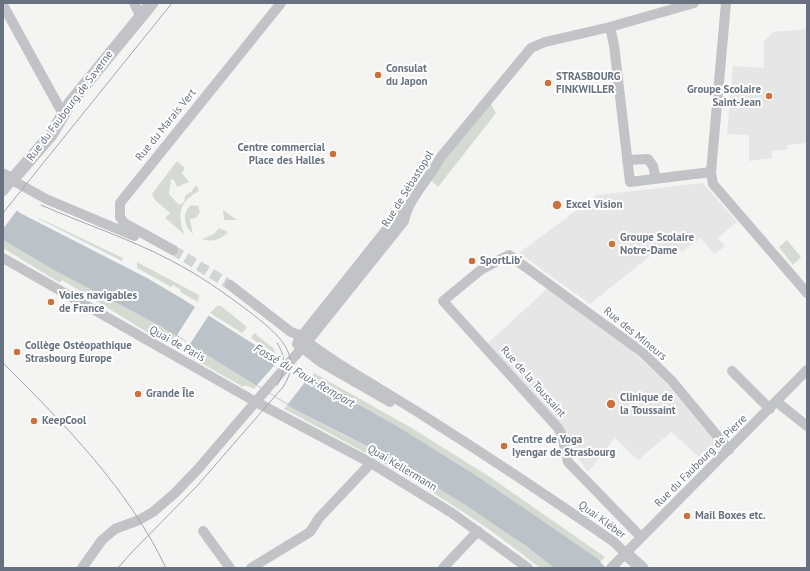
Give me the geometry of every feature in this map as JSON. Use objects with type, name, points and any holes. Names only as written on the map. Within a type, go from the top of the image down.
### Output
[{"type":"street","points":[[134,3],[141,17]]},
{"type":"street","name":"Rue du Faubourg de Saverne","points":[[3,191],[7,177],[51,135],[63,114],[152,3]]},
{"type":"street","name":"Rue du Marais Vert","points":[[7,177],[78,213],[156,246],[173,250],[124,223],[120,217],[120,203],[281,3]]},
{"type":"street","name":"Rue de Sébastopol","points":[[82,568],[96,546],[115,529],[144,518],[164,504],[198,469],[264,393],[300,341],[404,221],[406,210],[433,171],[440,158],[528,52],[535,46],[545,42],[610,27],[694,3]]},
{"type":"street","points":[[726,3],[711,172],[713,184],[807,292]]},
{"type":"street","points":[[3,5],[63,114]]},
{"type":"street","points":[[610,27],[614,45],[630,182],[711,172]]},
{"type":"street","points":[[628,160],[648,159],[653,166],[656,179]]},
{"type":"street","name":"Rue de la Toussaint","points":[[509,255],[482,269],[443,301],[558,428],[562,435],[568,462],[641,537]]},
{"type":"street","name":"Rue des Mineurs","points":[[509,255],[642,352],[671,380],[729,450]]},
{"type":"street","name":"Quai de Paris","points":[[3,258],[256,402]]},
{"type":"street","name":"Quai Kléber","points":[[230,285],[300,341],[380,388],[492,459],[614,542],[622,556]]},
{"type":"street","name":"Rue du Faubourg de Pierre","points":[[611,568],[807,370]]},
{"type":"street","points":[[732,371],[773,405],[807,426]]},
{"type":"street","name":"Quai Kellermann","points":[[256,402],[370,463],[440,505],[528,568]]},
{"type":"street","points":[[251,568],[310,532],[319,518],[370,463]]},
{"type":"street","points":[[203,531],[230,568]]},
{"type":"street","points":[[443,568],[478,531]]},
{"type":"street","points":[[622,556],[642,568]]},
{"type":"shaded area","name":"Groupe Scolaire Saint-Jean","points":[[807,29],[807,143],[787,145],[788,149],[772,151],[772,158],[749,161],[749,135],[727,134],[733,66],[764,68],[764,42],[773,32]]},
{"type":"shaded area","points":[[490,102],[496,113],[438,187],[432,181],[433,174]]},
{"type":"shaded area","points":[[177,161],[185,168],[182,173],[189,182],[177,187],[174,180],[171,179],[169,194],[179,205],[184,202],[185,196],[192,191],[195,186],[198,187],[199,191],[187,200],[182,207],[180,216],[184,234],[165,218],[170,213],[155,200],[152,194]]},
{"type":"shaded area","name":"Groupe Scolaire Notre-Dame","points":[[703,183],[737,222],[718,238],[725,246],[715,254],[700,238],[683,251],[659,249],[590,304],[519,253],[597,195]]},
{"type":"shaded area","points":[[192,205],[198,206],[200,212],[196,218],[190,219],[193,234],[190,231],[185,219],[186,211]]},
{"type":"shaded area","points":[[223,210],[237,220],[224,220]]},
{"type":"shaded area","points":[[39,219],[123,258],[122,261]]},
{"type":"shaded area","points":[[219,228],[228,232],[216,240],[209,241],[202,239],[214,234]]},
{"type":"shaded area","points":[[3,240],[52,269],[177,335],[171,341],[163,342],[62,280],[60,283],[3,248]]},
{"type":"shaded area","points":[[787,240],[801,257],[793,265],[779,247]]},
{"type":"shaded area","points":[[137,262],[199,295],[198,302],[180,292],[181,290],[173,285],[171,287],[137,268]]},
{"type":"shaded area","name":"Clinique de la Toussaint","points":[[549,287],[612,333],[660,376],[719,445],[704,461],[671,432],[638,460],[615,438],[588,472],[569,445],[487,344]]},
{"type":"shaded area","points":[[217,306],[221,306],[247,327],[242,333],[210,313]]},
{"type":"shaded area","points":[[254,333],[273,348],[276,354],[251,338]]},
{"type":"shaded area","points":[[190,344],[257,385],[254,389],[244,385],[243,387],[189,356],[187,351]]},
{"type":"shaded area","points":[[314,373],[410,427],[490,477],[605,557],[600,562],[477,476],[397,426],[311,378]]},
{"type":"shaded area","points":[[288,404],[324,425],[387,457],[452,495],[514,537],[554,568],[540,568],[479,523],[416,482],[284,409]]},
{"type":"water","name":"Fossé du Faux-Rempart","points":[[3,200],[20,213],[147,278],[277,359],[397,426],[477,476],[598,559],[606,568],[554,568],[526,546],[464,504],[388,457],[296,410],[162,327],[52,269],[3,240]]},
{"type":"pier","points":[[3,198],[18,209],[3,229]]},
{"type":"pier","points":[[195,307],[209,315],[190,344],[177,335]]},
{"type":"pier","points":[[279,360],[309,377],[288,404],[257,385]]},
{"type":"tunnel","points":[[173,250],[230,285]]},
{"type":"tram line","points":[[3,213],[172,3]]},
{"type":"tram line","points":[[41,205],[154,252],[191,272],[222,291],[260,320],[277,336],[289,354],[291,364],[289,375],[283,387],[197,486],[118,568]]},
{"type":"tram line","points":[[277,343],[282,353],[284,364],[282,375],[277,385]]},
{"type":"tram line","points":[[3,363],[72,434],[114,484],[151,539],[166,568]]},
{"type":"place","name":"Consulat du Japon","points":[[378,75]]},
{"type":"place","name":"STRASBOURG FINKWILLER","points":[[548,83]]},
{"type":"place","name":"Groupe Scolaire Saint-Jean","points":[[769,96]]},
{"type":"place","name":"Centre commercial Place des Halles","points":[[333,154]]},
{"type":"place","name":"Excel Vision","points":[[557,205]]},
{"type":"place","name":"Groupe Scolaire Notre-Dame","points":[[612,244]]},
{"type":"place","name":"SportLib'","points":[[472,261]]},
{"type":"place","name":"Voies navigables de France","points":[[51,302]]},
{"type":"place","name":"Collège Ostéopathique Strasbourg Europe","points":[[17,352]]},
{"type":"place","name":"Grande Île","points":[[138,394]]},
{"type":"place","name":"Clinique de la Toussaint","points":[[611,404]]},
{"type":"place","name":"KeepCool","points":[[34,421]]},
{"type":"place","name":"Centre de Yoga Iyengar de Strasbourg","points":[[504,446]]},
{"type":"place","name":"Mail Boxes etc.","points":[[687,516]]}]
